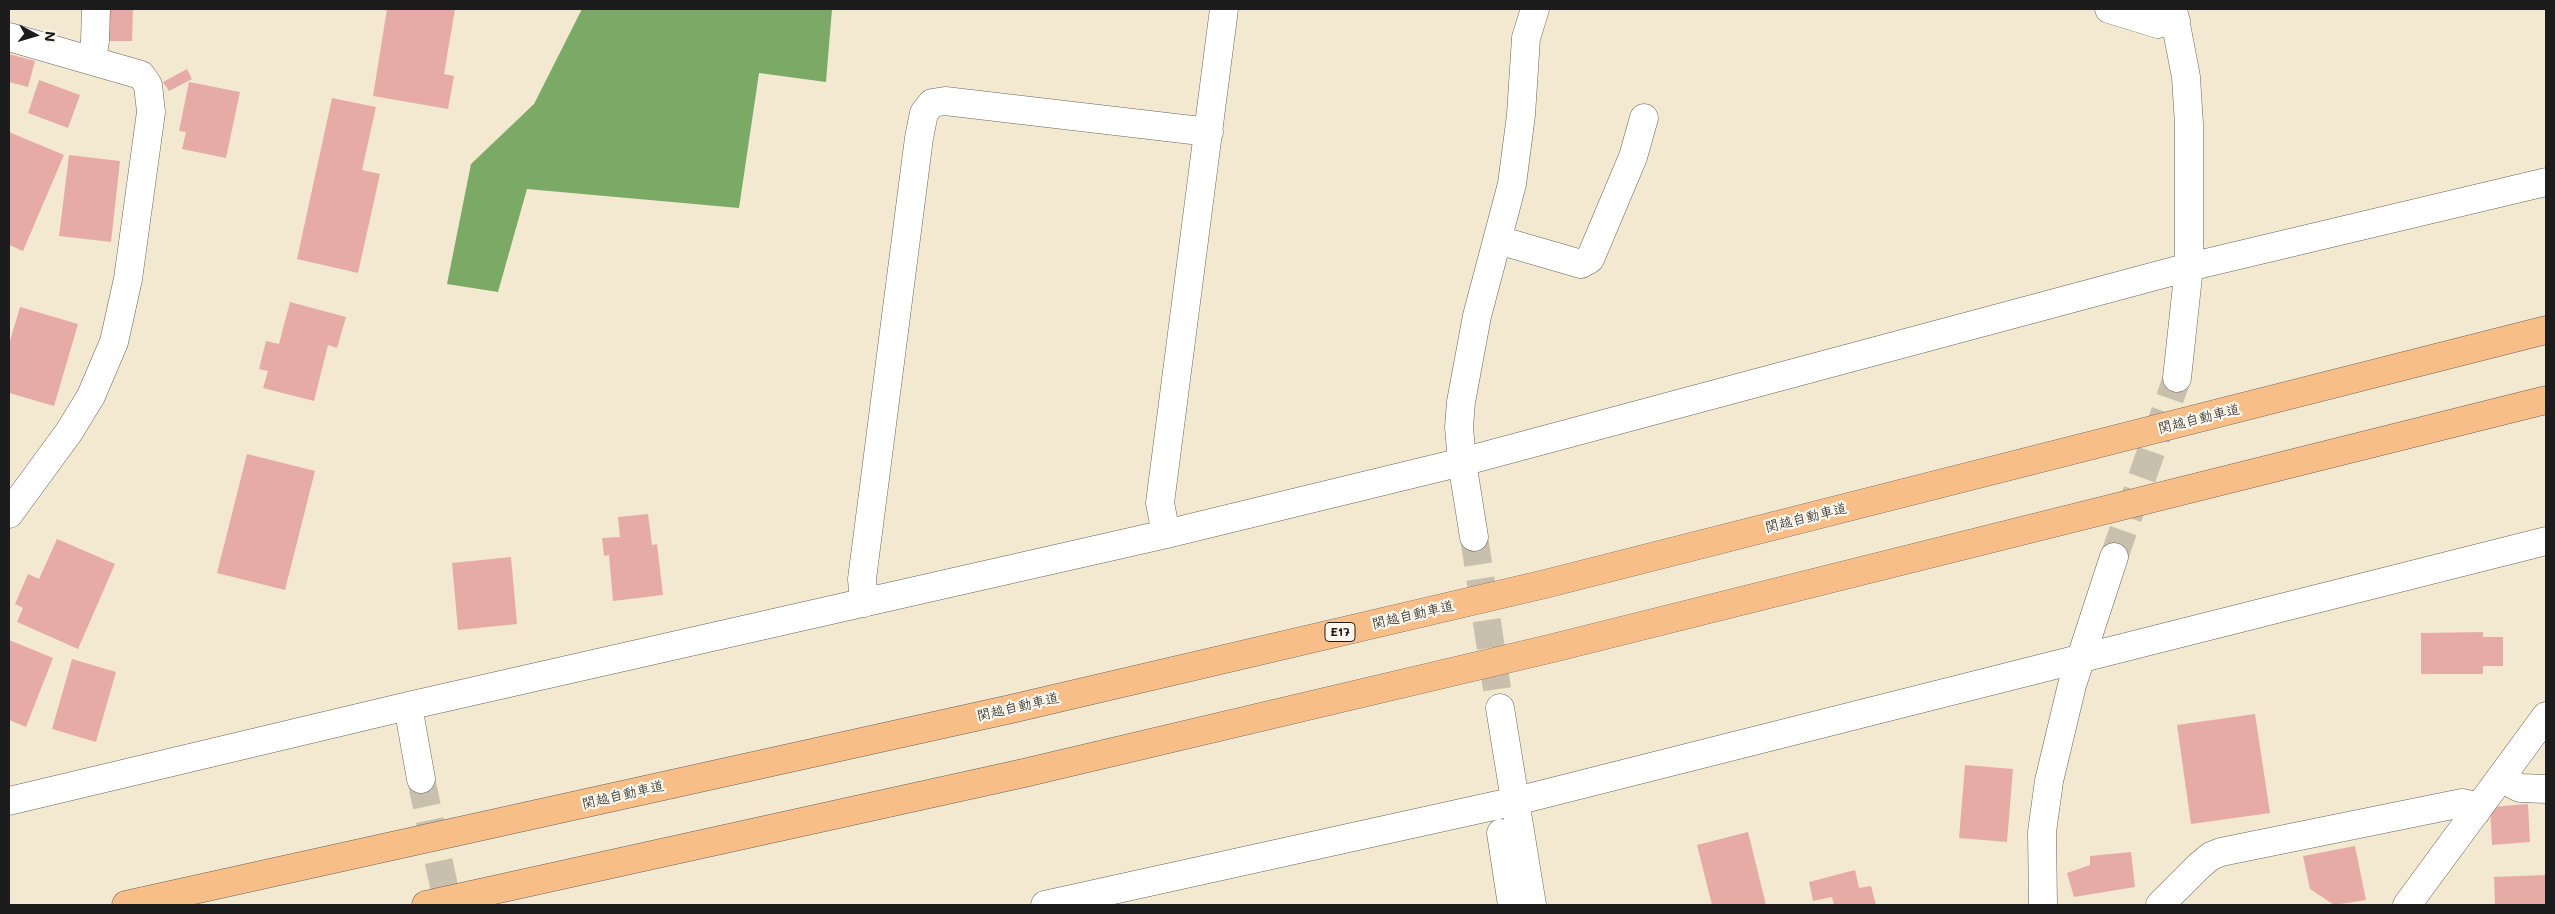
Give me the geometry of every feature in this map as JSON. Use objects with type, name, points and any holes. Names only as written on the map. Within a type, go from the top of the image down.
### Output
[{"type":"highway","name":"関越自動車道","points":[[126,905],[1011,709],[1545,584],[2546,330]]},
{"type":"highway","points":[[426,905],[1024,773],[1520,656],[2546,400]]},
{"type":"street","points":[[92,60],[96,9]]},
{"type":"street","points":[[1166,534],[1160,503],[1224,9]]},
{"type":"street","points":[[1474,537],[1462,462],[1459,427],[1465,372],[1512,184],[1526,38],[1535,9]]},
{"type":"street","points":[[2109,9],[2158,24],[2174,15],[2186,77],[2190,124],[2189,267],[2177,378]]},
{"type":"street","points":[[9,37],[141,75],[148,85],[151,112],[128,279],[114,342],[91,396],[68,432],[9,514]]},
{"type":"street","points":[[864,604],[862,579],[919,138],[924,113],[932,103],[945,101],[1208,132]]},
{"type":"street","points":[[1498,240],[1581,264],[1590,259],[1633,158],[1644,118]]},
{"type":"street","points":[[9,801],[408,706],[1166,534],[1462,462],[2189,267],[2546,182]]},
{"type":"street","points":[[1046,905],[1516,801],[2546,541]]},
{"type":"street","points":[[2043,905],[2042,832],[2049,781],[2072,686],[2114,557]]},
{"type":"street","points":[[408,706],[421,779]]},
{"type":"street","points":[[1500,708],[1532,905]]},
{"type":"street","points":[[2407,905],[2502,779],[2546,716]]},
{"type":"street","points":[[2502,779],[2520,788],[2546,789]]},
{"type":"street","points":[[2160,905],[2199,866],[2211,856],[2221,852],[2462,803],[2471,805],[2476,812]]},
{"type":"street","points":[[1501,833],[1512,905]]},
{"type":"street","points":[[2051,905],[2062,905]]},
{"type":"green space","points":[[582,9],[832,9],[826,82],[759,73],[739,208],[527,189],[498,292],[447,284],[471,164],[534,104]]},
{"type":"building","points":[[106,9],[133,9],[132,41],[106,41]]},
{"type":"building","points":[[387,9],[455,9],[444,74],[454,76],[448,109],[373,96]]},
{"type":"building","points":[[9,54],[35,61],[28,87],[9,82]]},
{"type":"building","points":[[187,69],[192,79],[169,91],[163,82]]},
{"type":"building","points":[[39,80],[80,95],[68,128],[28,113]]},
{"type":"building","points":[[189,82],[240,92],[226,158],[182,149],[186,132],[179,131]]},
{"type":"building","points":[[332,98],[376,107],[362,170],[380,174],[358,273],[297,259]]},
{"type":"building","points":[[9,132],[64,155],[23,251],[9,245]]},
{"type":"building","points":[[69,155],[120,161],[111,242],[59,236]]},
{"type":"building","points":[[290,302],[346,317],[337,348],[328,345],[314,401],[263,388],[268,371],[259,369],[266,341],[279,344]]},
{"type":"building","points":[[20,307],[78,324],[54,406],[9,393],[9,344]]},
{"type":"building","points":[[247,454],[315,471],[285,590],[217,573]]},
{"type":"building","points":[[648,514],[652,545],[657,544],[663,595],[613,601],[609,555],[604,556],[602,538],[620,537],[618,517]]},
{"type":"building","points":[[57,539],[115,564],[78,649],[17,622],[23,608],[15,604],[28,574],[39,579]]},
{"type":"building","points":[[511,557],[517,624],[458,630],[452,563]]},
{"type":"building","points":[[2483,632],[2483,637],[2503,637],[2503,666],[2483,666],[2483,674],[2421,674],[2421,633]]},
{"type":"building","points":[[9,640],[53,658],[26,727],[9,720]]},
{"type":"building","points":[[72,659],[116,672],[96,742],[52,729]]},
{"type":"building","points":[[2255,714],[2270,813],[2191,824],[2177,725]]},
{"type":"building","points":[[1965,765],[2013,769],[2007,842],[1959,838]]},
{"type":"building","points":[[2528,804],[2530,842],[2492,845],[2490,807]]},
{"type":"building","points":[[1748,832],[1766,905],[1712,905],[1697,845]]},
{"type":"building","points":[[2355,846],[2366,900],[2334,905],[2310,889],[2303,856]]},
{"type":"building","points":[[2131,852],[2135,887],[2074,897],[2067,873],[2090,865],[2090,856]]},
{"type":"building","points":[[1855,870],[1859,888],[1871,886],[1876,905],[1834,905],[1832,897],[1813,901],[1809,882]]},
{"type":"building","points":[[2546,875],[2546,905],[2495,905],[2494,877]]},
{"type":"tunnel","points":[[2114,557],[2177,378]]},
{"type":"tunnel","points":[[1474,537],[1500,708]]},
{"type":"tunnel","points":[[421,779],[448,905]]}]
